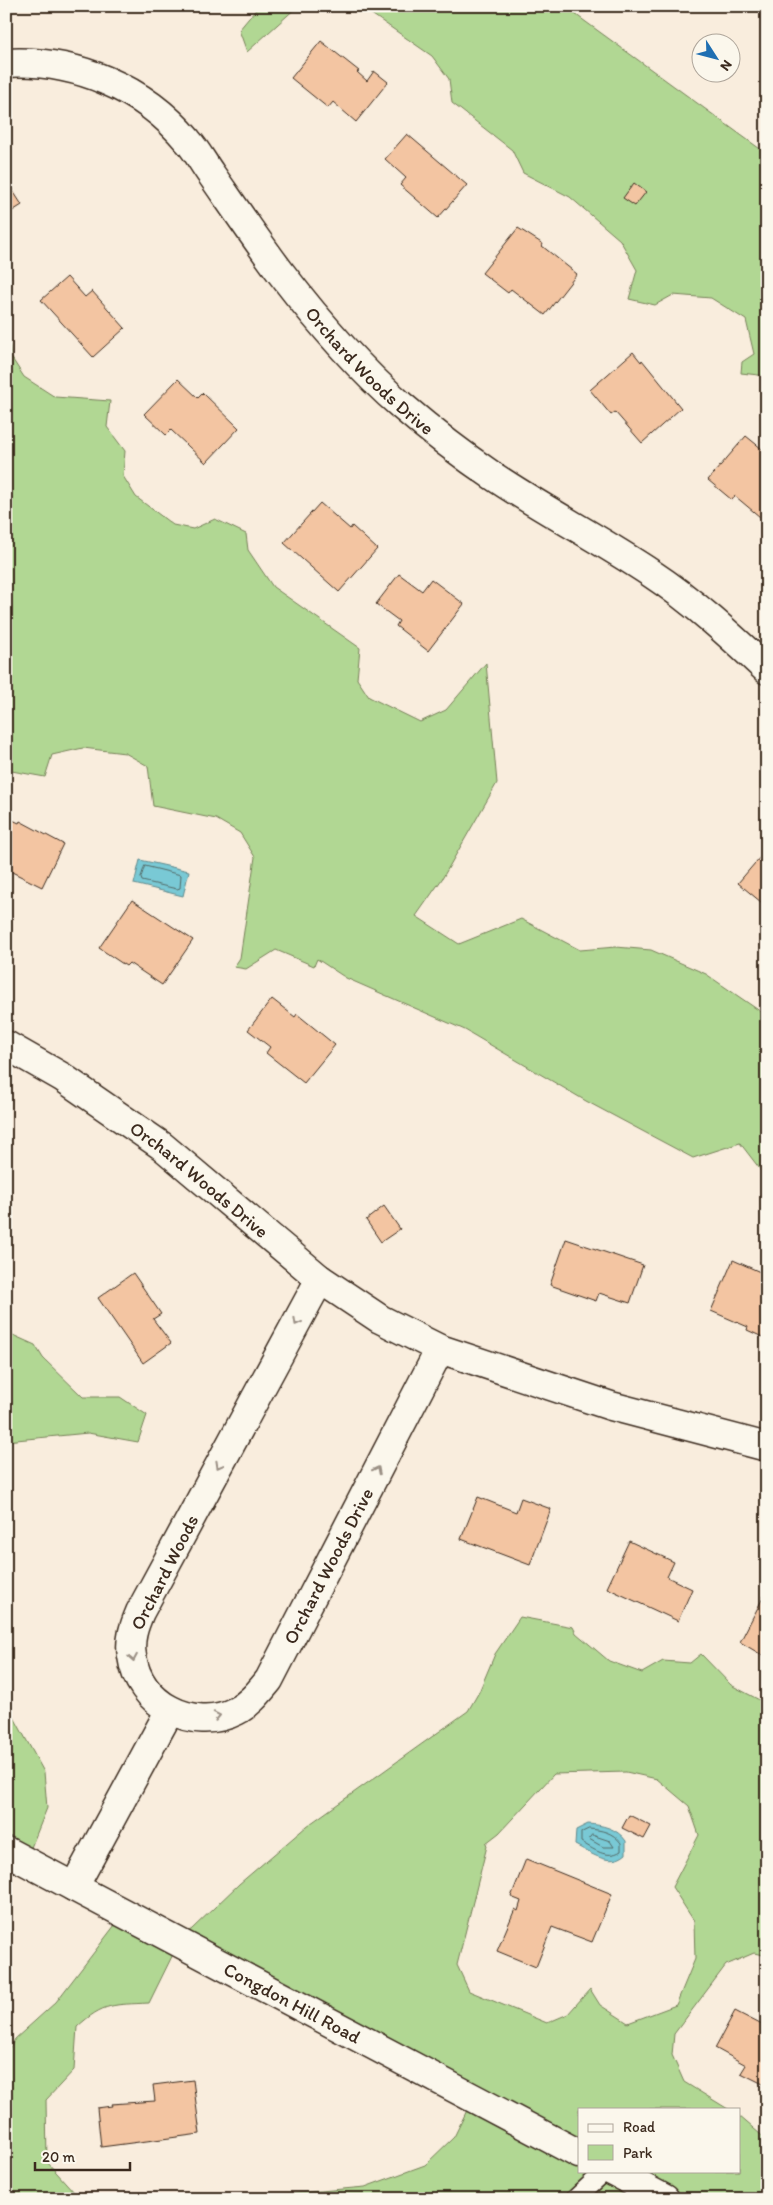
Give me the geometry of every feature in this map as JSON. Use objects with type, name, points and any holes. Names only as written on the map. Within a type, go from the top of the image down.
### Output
[{"type":"street","name":"Orchard Woods Drive","points":[[6,62],[63,66],[99,77],[132,93],[162,115],[188,141],[280,272],[318,320],[358,364],[401,404],[446,442],[494,477],[652,574],[702,612],[767,670]]},
{"type":"street","name":"Orchard Woods Drive","points":[[6,1045],[62,1077],[162,1146],[320,1279],[380,1319],[440,1349],[611,1406],[767,1447]]},
{"type":"street","name":"Orchard Woods","points":[[170,1710],[151,1696],[138,1678],[132,1656],[132,1633],[140,1612],[320,1279]]},
{"type":"street","name":"Orchard Woods Drive","points":[[170,1710],[192,1718],[214,1718],[236,1711],[242,1707],[255,1698],[269,1680],[440,1349]]},
{"type":"street","points":[[74,1887],[170,1710]]},
{"type":"street","name":"Congdon Hill Road","points":[[6,1851],[578,2153]]},
{"type":"street","points":[[614,2172],[664,2199]]},
{"type":"lane","points":[[575,2199],[604,2172]]},
{"type":"green space","points":[[259,6],[298,6],[247,52],[239,30]]},
{"type":"green space","points":[[360,6],[564,6],[767,154],[767,376],[741,373],[742,362],[754,354],[746,320],[711,298],[673,295],[655,305],[629,299],[637,270],[620,240],[570,197],[523,173],[512,150],[452,103],[449,79],[432,56]]},
{"type":"green space","points":[[6,336],[9,336],[11,357],[24,377],[55,397],[110,401],[107,427],[125,451],[123,476],[136,497],[173,525],[193,529],[215,519],[246,534],[248,550],[273,587],[360,648],[357,679],[369,697],[420,722],[446,710],[486,663],[497,783],[442,879],[416,916],[459,944],[521,919],[580,950],[616,947],[651,950],[706,974],[767,1016],[767,1175],[763,1173],[740,1143],[693,1158],[586,1101],[465,1030],[346,978],[317,959],[314,966],[276,950],[246,969],[234,967],[240,958],[255,857],[240,833],[216,819],[153,806],[148,766],[125,753],[83,748],[52,755],[45,777],[6,770]]},
{"type":"green space","points":[[6,1332],[35,1345],[43,1358],[83,1397],[120,1397],[147,1415],[138,1442],[88,1433],[6,1441]]},
{"type":"green space","points":[[520,1617],[573,1627],[576,1633],[609,1661],[642,1673],[663,1661],[690,1663],[701,1654],[731,1685],[767,1704],[767,1956],[754,1953],[726,1965],[674,2034],[672,2055],[684,2082],[726,2108],[578,2108],[578,2172],[740,2172],[740,2117],[767,2140],[767,2199],[271,2199],[276,2195],[365,2187],[425,2165],[454,2137],[472,2100],[181,1938],[149,2003],[110,2006],[95,2013],[77,2027],[74,2070],[46,2100],[47,2162],[75,2193],[100,2199],[6,2199],[6,2054],[15,2039],[56,2002],[118,1921],[180,1938],[307,1826],[468,1711],[479,1692],[495,1654]],"holes":[[[626,1772],[657,1779],[689,1806],[699,1835],[672,1887],[694,1921],[695,1959],[676,2005],[628,2023],[600,2005],[590,1989],[568,2014],[547,2023],[469,1991],[457,1965],[487,1846],[486,1843],[499,1833],[554,1774]]]},
{"type":"green space","points":[[6,1700],[44,1772],[47,1808],[28,1855],[6,1847]]},
{"type":"water","points":[[140,860],[189,871],[183,896],[134,884]]},
{"type":"water","points":[[588,1824],[604,1826],[618,1833],[626,1841],[626,1854],[614,1860],[600,1858],[575,1845],[576,1830]]},
{"type":"building","points":[[321,41],[359,71],[357,72],[367,81],[374,71],[388,82],[356,122],[333,102],[328,108],[291,78]]},
{"type":"building","points":[[407,134],[467,185],[438,218],[400,185],[406,178],[385,159]]},
{"type":"building","points":[[6,180],[22,205],[6,215]]},
{"type":"building","points":[[634,183],[646,192],[635,206],[623,198]]},
{"type":"building","points":[[518,228],[543,244],[542,246],[577,274],[545,315],[511,289],[508,293],[482,273]]},
{"type":"building","points":[[67,277],[85,297],[92,291],[125,328],[93,357],[41,300]]},
{"type":"building","points":[[633,352],[641,362],[642,360],[681,408],[642,443],[615,412],[611,415],[590,390]]},
{"type":"building","points":[[178,379],[198,398],[203,393],[239,428],[206,463],[171,430],[166,435],[144,414]]},
{"type":"building","points":[[746,436],[767,453],[766,522],[735,496],[732,500],[708,480]]},
{"type":"building","points":[[320,503],[350,529],[352,526],[377,549],[339,592],[284,543]]},
{"type":"building","points":[[399,574],[422,591],[431,579],[464,604],[428,651],[396,626],[399,621],[376,604]]},
{"type":"building","points":[[6,817],[19,823],[20,821],[63,844],[42,887],[6,869]]},
{"type":"building","points":[[767,849],[767,907],[738,883]]},
{"type":"building","points":[[132,900],[193,940],[162,985],[129,963],[126,966],[99,948]]},
{"type":"building","points":[[272,999],[295,1017],[297,1014],[335,1045],[304,1083],[266,1053],[270,1047],[248,1030]]},
{"type":"building","points":[[384,1206],[400,1229],[381,1242],[366,1220]]},
{"type":"building","points":[[566,1239],[643,1265],[630,1303],[599,1293],[596,1301],[550,1285]]},
{"type":"building","points":[[733,1260],[767,1275],[767,1339],[747,1330],[748,1327],[711,1311]]},
{"type":"building","points":[[133,1273],[161,1314],[153,1319],[171,1343],[143,1363],[98,1298]]},
{"type":"building","points":[[478,1497],[516,1512],[521,1498],[551,1509],[530,1565],[461,1539]]},
{"type":"building","points":[[629,1541],[674,1562],[667,1577],[692,1589],[678,1621],[607,1588]]},
{"type":"building","points":[[767,1590],[767,1658],[740,1642]]},
{"type":"building","points":[[629,1815],[651,1826],[644,1839],[622,1828]]},
{"type":"building","points":[[526,1859],[612,1894],[592,1942],[552,1927],[536,1967],[497,1951],[515,1909],[518,1911],[521,1901],[511,1897]]},
{"type":"building","points":[[735,2011],[767,2026],[767,2086],[741,2073],[746,2065],[715,2048]]},
{"type":"building","points":[[193,2080],[200,2134],[101,2147],[97,2108],[112,2106],[111,2104],[155,2101],[153,2085]]}]
